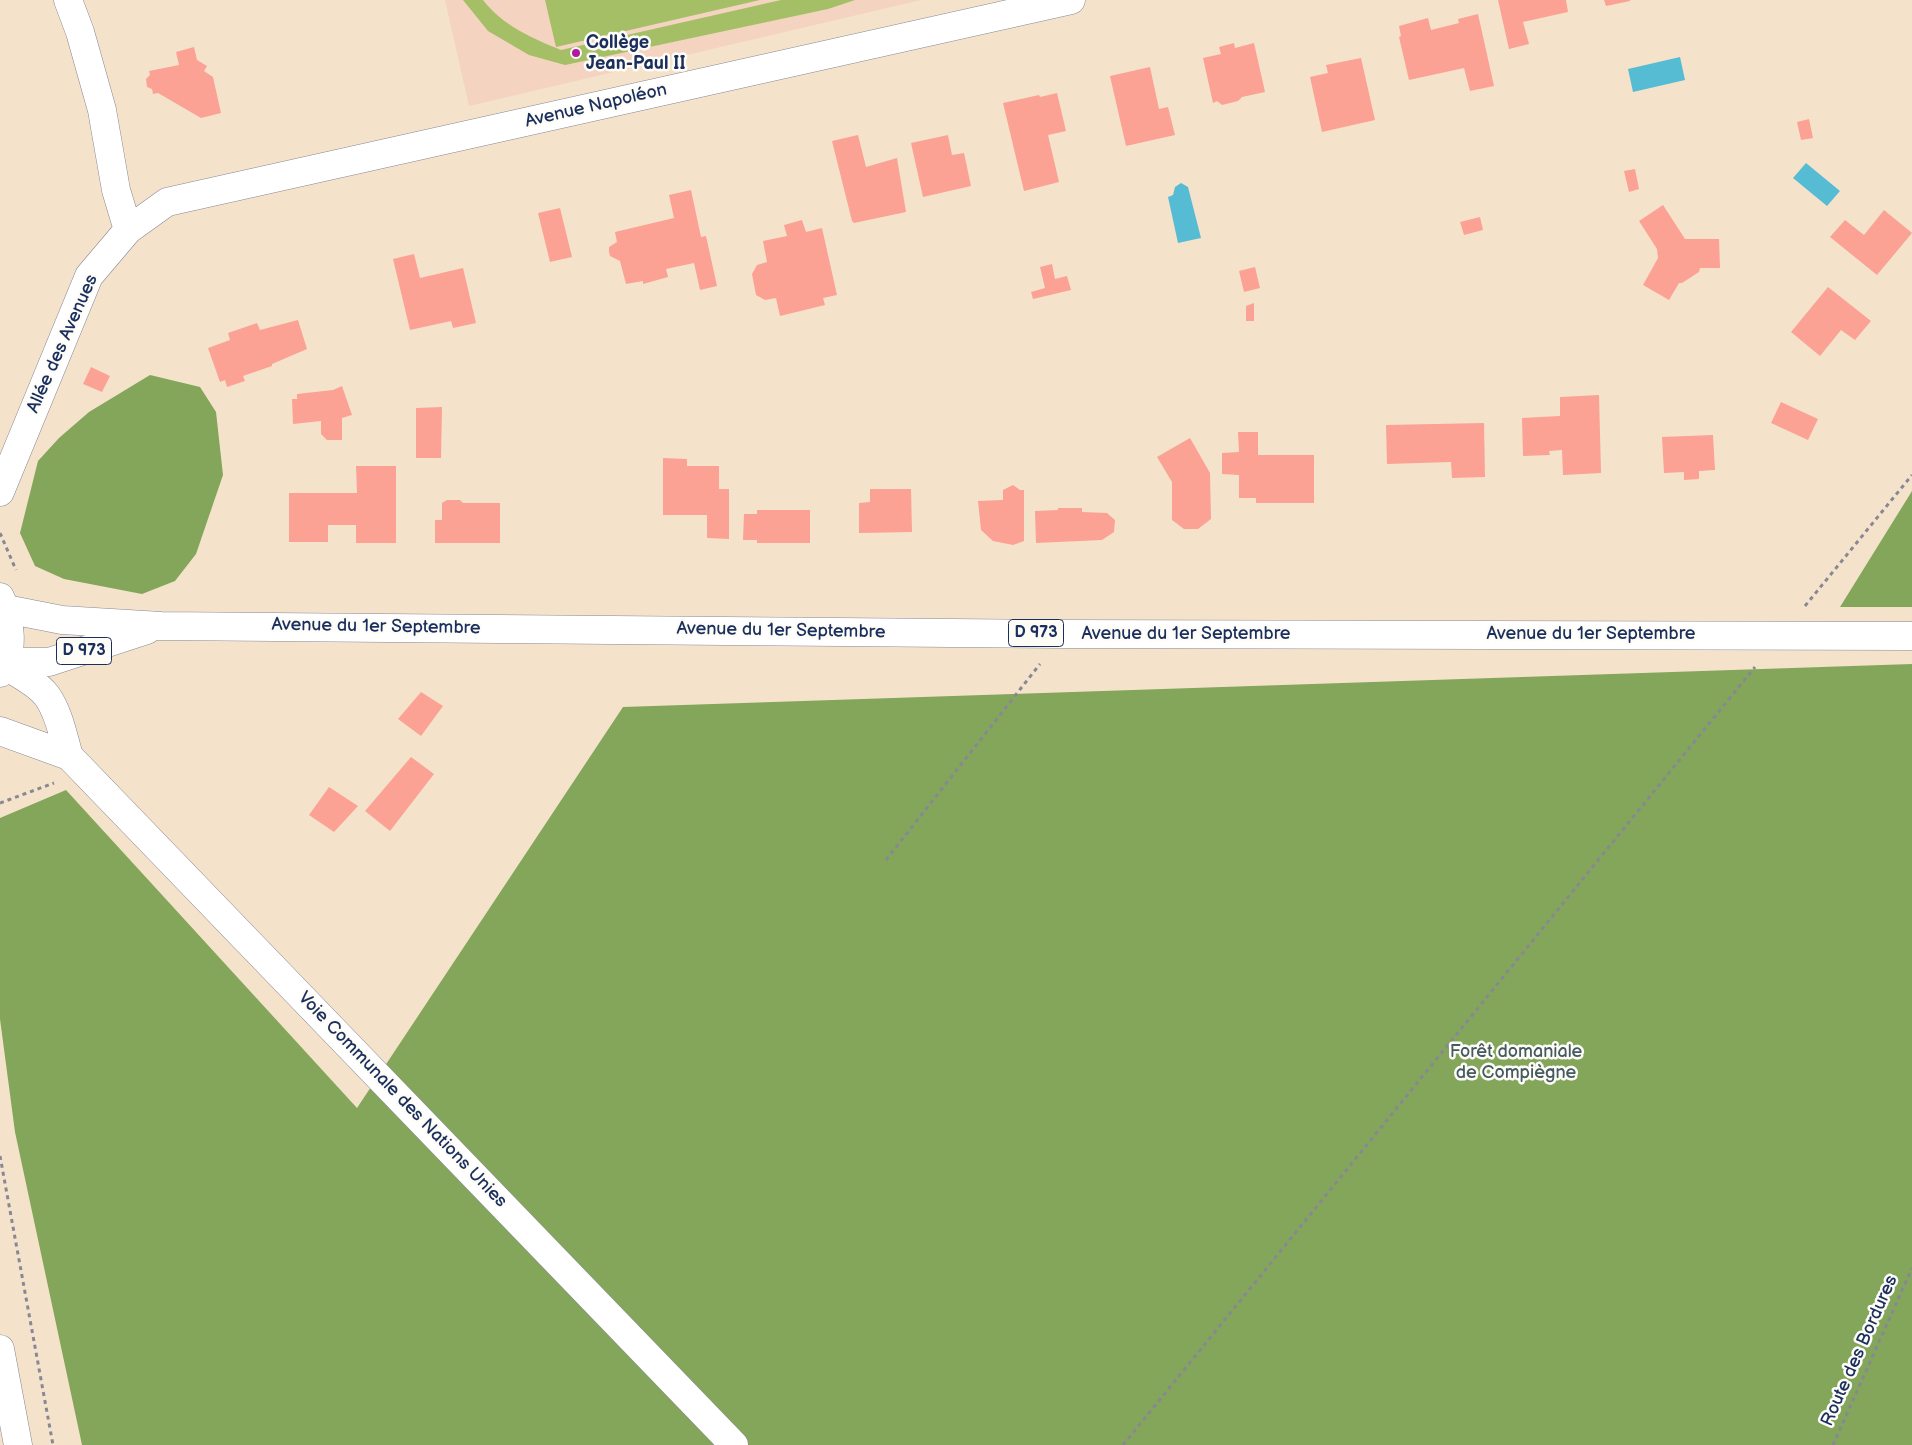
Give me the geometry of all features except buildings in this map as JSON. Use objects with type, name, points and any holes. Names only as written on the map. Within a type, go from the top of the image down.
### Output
[{"type":"main road","points":[[68,0],[80,32],[102,110],[116,190],[128,230]]},
{"type":"main road","name":"Avenue Napoléon","points":[[128,230],[167,202],[1071,0]]},
{"type":"main road","name":"Allée des Avenues","points":[[0,492],[89,276],[128,230]]},
{"type":"main road","points":[[3,603],[9,630],[4,667]]},
{"type":"main road","name":"D 973","points":[[3,603],[62,620],[160,626]]},
{"type":"main road","name":"Avenue du 1er Septembre","points":[[160,626],[1063,634],[1781,634],[1912,636]]},
{"type":"main road","name":"D 973","points":[[4,667],[49,662],[160,626]]},
{"type":"main road","name":"Voie Communale des Nations Unies","points":[[4,667],[26,678],[46,696],[58,718],[69,756]]},
{"type":"main road","name":"Voie Communale des Nations Unies","points":[[0,731],[69,756],[734,1445]]},
{"type":"main road","points":[[0,1349],[18,1445]]},
{"type":"path","points":[[1123,1445],[1912,474]]},
{"type":"path","points":[[886,860],[1063,634]]},
{"type":"path","points":[[0,802],[57,782]]},
{"type":"path","points":[[0,1156],[53,1445]]},
{"type":"path","name":"Route des Bordures","points":[[1833,1445],[1912,1268]]},
{"type":"shaded area","name":"Collège Jean-Paul II","points":[[445,0],[921,0],[469,106]]},
{"type":"green space","points":[[463,0],[483,0],[509,24],[529,36],[561,50],[781,0],[855,0],[828,9],[565,65],[529,55],[488,31]]},
{"type":"green space","points":[[545,0],[760,0],[556,47]]},
{"type":"green space","points":[[150,375],[200,387],[216,412],[223,475],[196,554],[175,581],[142,594],[64,579],[35,566],[20,533],[38,461],[59,438],[89,412]]},
{"type":"green space","points":[[1912,491],[1912,607],[1840,607]]},
{"type":"green space","name":"Forêt domaniale de Compiègne","points":[[1912,664],[1912,1445],[82,1445],[15,1132],[0,1019],[0,818],[66,790],[357,1108],[623,707]]},
{"type":"water","points":[[1680,57],[1685,80],[1633,92],[1628,69]]},
{"type":"water","points":[[1806,163],[1840,191],[1827,206],[1793,178]]},
{"type":"water","points":[[1181,183],[1188,187],[1201,238],[1178,243],[1168,197],[1173,195],[1175,187]]},
{"type":"place","name":"Collège Jean-Paul II","points":[[576,53]]}]
